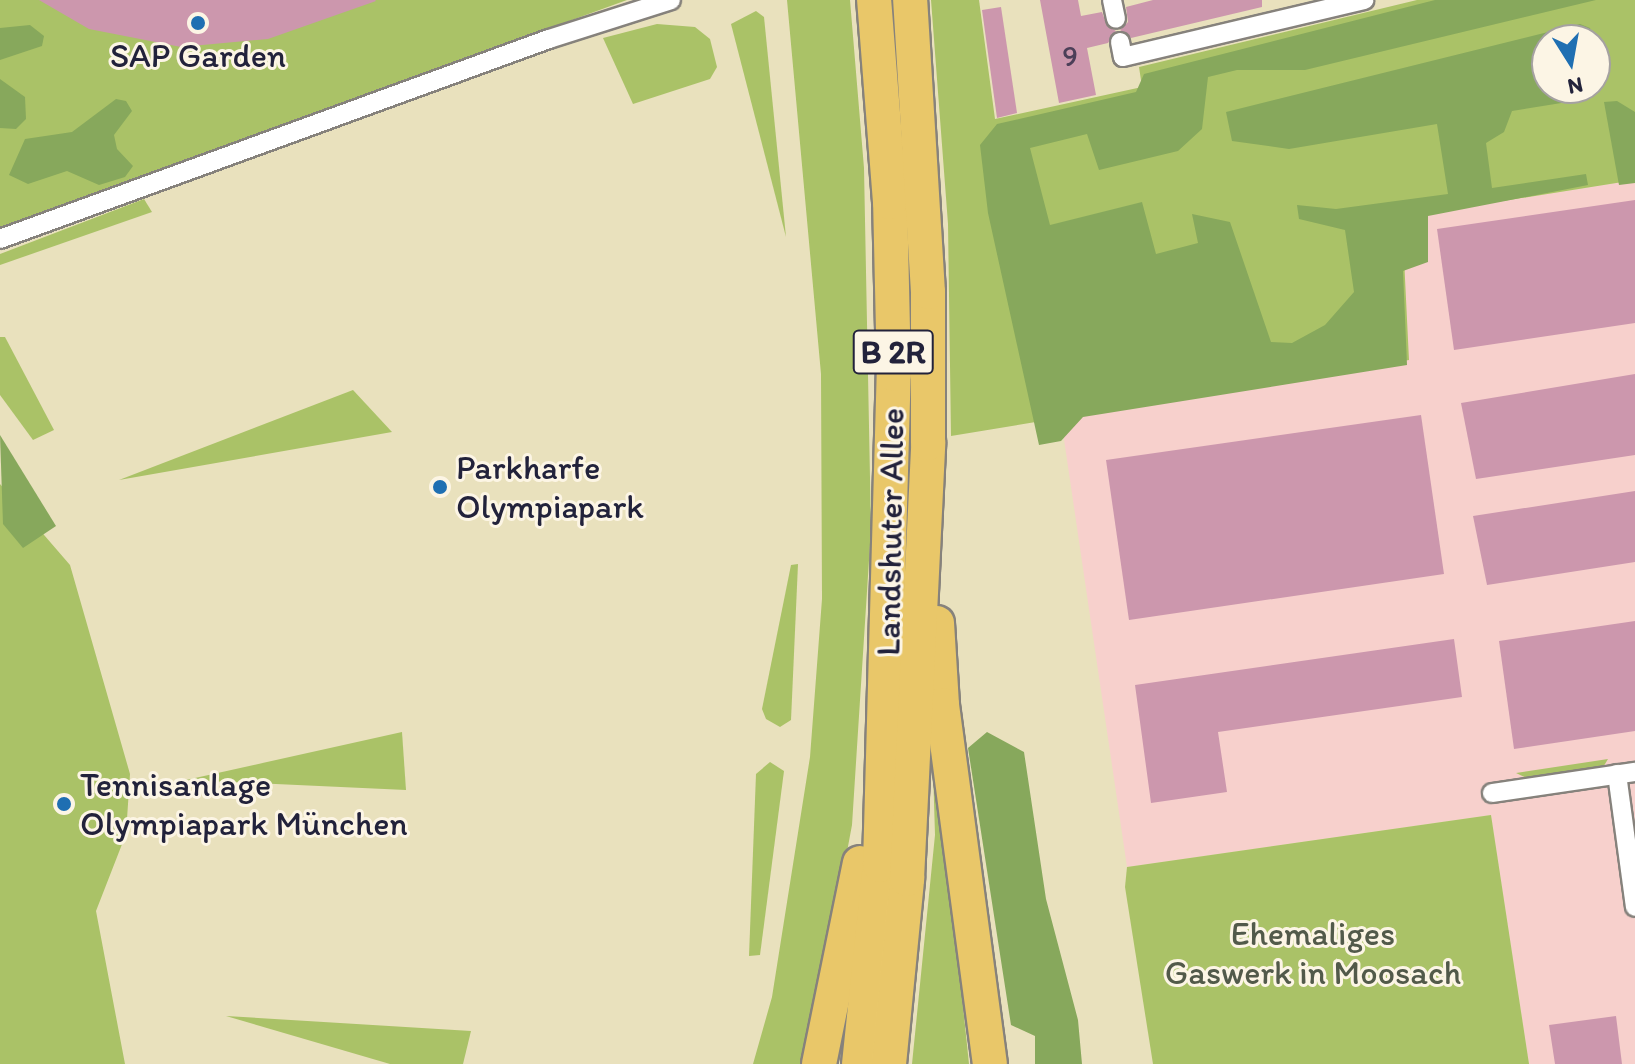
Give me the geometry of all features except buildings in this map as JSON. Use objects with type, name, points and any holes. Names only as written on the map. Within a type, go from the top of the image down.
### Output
[{"type":"highway","name":"Landshuter Allee","points":[[859,1064],[880,865],[894,374],[890,202],[874,0]]},
{"type":"highway","name":"Landshuter Allee","points":[[910,0],[927,278],[928,443],[942,705],[990,1064]]},
{"type":"highway","name":"Landshuter Allee","points":[[889,1064],[907,879],[928,443]]},
{"type":"highway","name":"B 2R","points":[[819,1064],[886,705]]},
{"type":"highway","points":[[985,1010],[999,1064]]},
{"type":"street","points":[[0,239],[552,38],[671,0]]},
{"type":"street","points":[[1112,0],[1116,19]]},
{"type":"street","points":[[1121,50],[1364,0]]},
{"type":"street","points":[[1492,793],[1626,773],[1635,907]]},
{"type":"shaded area","points":[[1635,180],[1635,1064],[1529,1064],[1491,815],[1127,867],[1061,419],[1408,360],[1402,217]]},
{"type":"green space","points":[[0,0],[627,0],[0,228]]},
{"type":"green space","points":[[787,0],[850,0],[864,168],[871,529],[852,825],[817,1012],[801,1064],[753,1064],[772,997],[810,757],[822,599],[821,374]]},
{"type":"green space","points":[[931,0],[979,0],[995,119],[1142,87],[1139,67],[1417,0],[1635,0],[1635,180],[1402,217],[1409,360],[951,436],[948,224]]},
{"type":"green space","points":[[1435,0],[1596,0],[1305,70],[1237,70],[1208,77],[1202,129],[1178,151],[1099,170],[1087,134],[1030,148],[1050,225],[1142,202],[1156,254],[1198,243],[1192,214],[1230,222],[1271,342],[1292,343],[1325,325],[1354,292],[1345,230],[1299,219],[1297,205],[1336,209],[1448,194],[1437,124],[1289,149],[1232,141],[1226,112],[1531,36],[1531,104],[1555,104],[1512,111],[1504,132],[1486,143],[1492,188],[1586,174],[1588,185],[1428,216],[1428,262],[1403,271],[1407,365],[1083,417],[1061,441],[1039,445],[988,213],[980,145],[997,124],[1136,92],[1144,74]]},
{"type":"green space","points":[[756,11],[764,17],[786,237],[731,24]]},
{"type":"green space","points":[[657,24],[695,27],[710,39],[717,67],[710,79],[633,104],[603,38]]},
{"type":"green space","points":[[30,25],[44,36],[42,46],[0,60],[0,28]]},
{"type":"green space","points":[[0,79],[25,97],[26,119],[16,129],[0,128]]},
{"type":"green space","points":[[116,99],[126,101],[132,111],[114,135],[117,149],[133,166],[125,177],[99,185],[67,171],[28,184],[9,175],[25,139],[72,132]]},
{"type":"green space","points":[[1617,101],[1635,112],[1635,183],[1619,185],[1604,104]]},
{"type":"green space","points":[[144,199],[152,212],[0,265],[0,254]]},
{"type":"green space","points":[[0,337],[5,337],[54,430],[33,440],[0,395]]},
{"type":"green space","points":[[353,390],[392,432],[119,480]]},
{"type":"green space","points":[[0,435],[56,526],[23,548],[3,524]]},
{"type":"green space","name":"Tennisanlage Olympiapark München","points":[[0,484],[70,565],[130,774],[126,834],[96,911],[125,1064],[0,1064]]},
{"type":"green space","points":[[798,564],[791,720],[780,727],[766,719],[762,709],[791,565]]},
{"type":"green space","points":[[402,732],[406,790],[186,780]]},
{"type":"green space","points":[[987,732],[1024,752],[1046,899],[1078,1020],[1082,1064],[1035,1064],[1035,1036],[1011,1025],[968,748]]},
{"type":"green space","points":[[932,735],[969,1064],[912,1064],[935,835]]},
{"type":"green space","points":[[1608,759],[1602,769],[1531,780],[1516,773]]},
{"type":"green space","points":[[770,762],[784,771],[760,955],[749,956],[756,774]]},
{"type":"green space","name":"Ehemaliges Gaswerk in Moosach","points":[[1491,815],[1529,1064],[1153,1064],[1125,887],[1127,867]]},
{"type":"green space","points":[[226,1016],[471,1031],[463,1064],[390,1064]]},
{"type":"place","name":"SAP Garden","points":[[198,23]]},
{"type":"place","name":"Parkharfe Olympiapark","points":[[440,487]]},
{"type":"place","name":"Tennisanlage Olympiapark München","points":[[64,804]]}]
